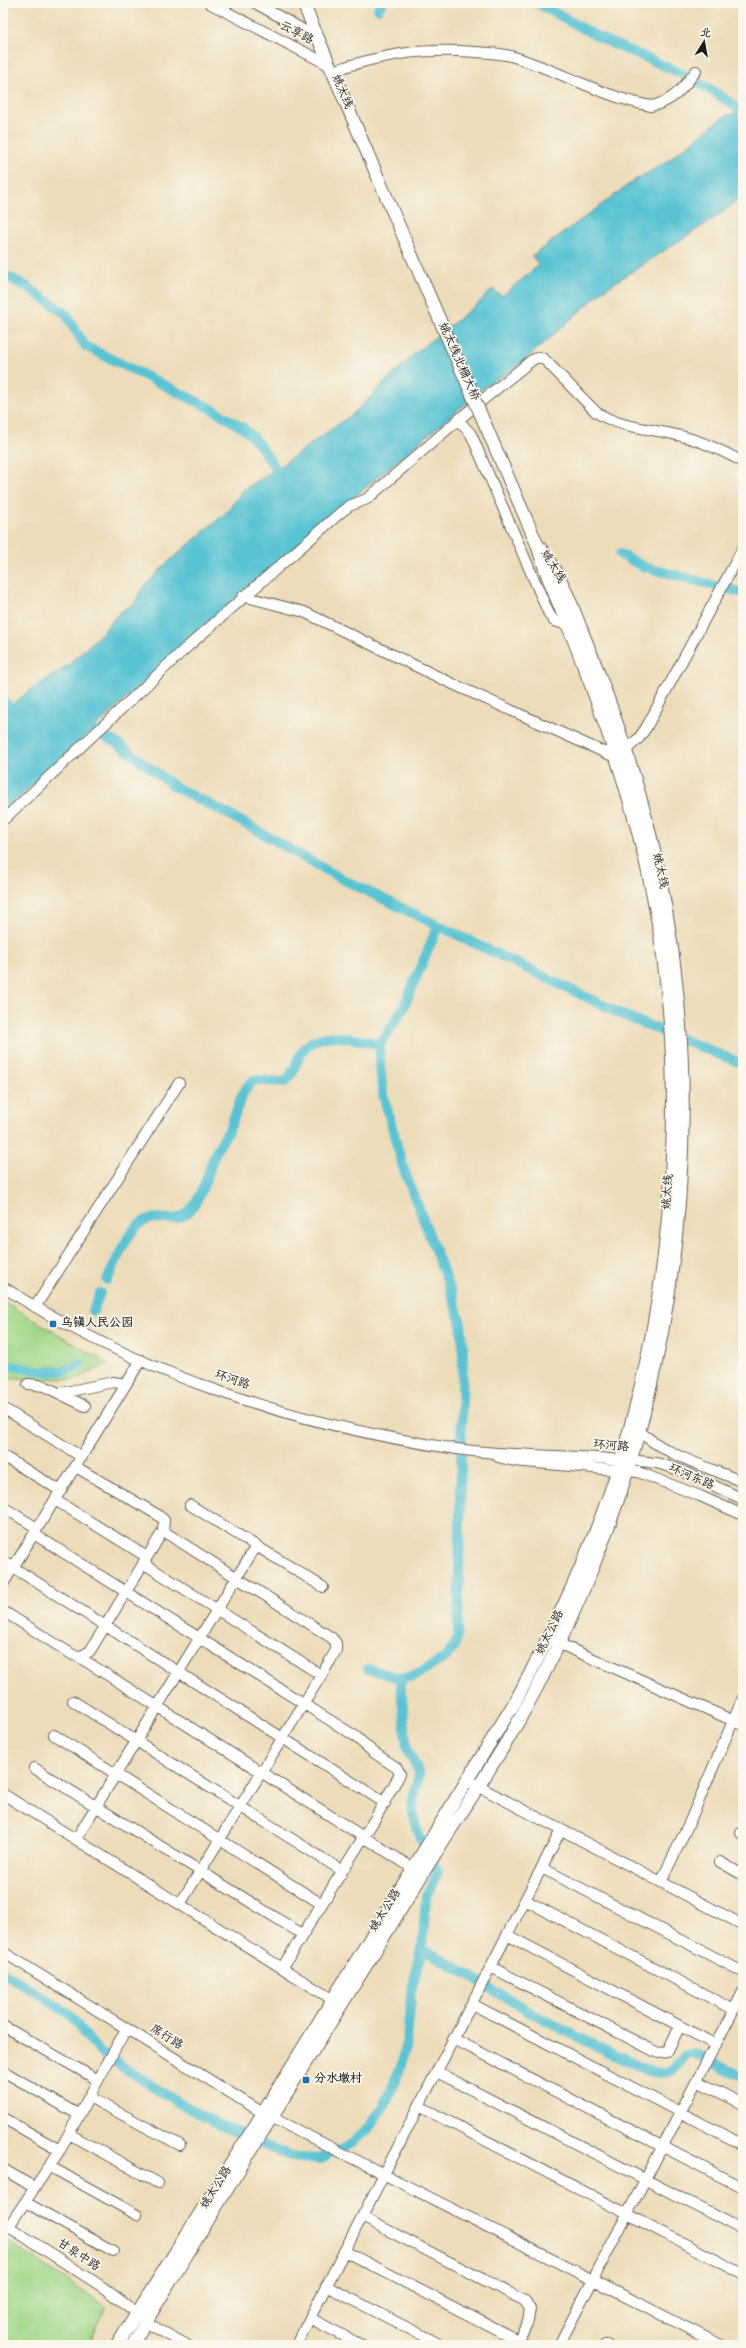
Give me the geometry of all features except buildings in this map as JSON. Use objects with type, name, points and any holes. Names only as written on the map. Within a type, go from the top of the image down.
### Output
[{"type":"main road","name":"姚太线","points":[[303,3],[379,180]]},
{"type":"main road","name":"姚太线北栅大桥","points":[[379,180],[537,544]]},
{"type":"main road","name":"姚太线","points":[[537,544],[548,579],[621,754]]},
{"type":"main road","name":"姚太线","points":[[537,544],[550,559],[563,584],[602,681],[621,754],[652,894],[673,1011],[682,1160],[676,1239],[658,1351],[638,1430],[624,1465]]},
{"type":"main road","name":"姚太线","points":[[624,1465],[640,1388],[662,1263],[677,1066]]},
{"type":"main road","name":"姚太公路","points":[[417,1871],[441,1845],[473,1784],[492,1742],[553,1641],[582,1565],[624,1465]]},
{"type":"main road","name":"姚太公路","points":[[132,2345],[247,2149],[417,1871],[437,1830],[473,1784]]},
{"type":"main road","name":"姚太公路","points":[[118,2345],[137,2313],[247,2149]]},
{"type":"street","name":"云享路","points":[[209,3],[331,68]]},
{"type":"street","name":"云享路","points":[[255,3],[318,38]]},
{"type":"street","points":[[331,68],[365,60],[435,49],[513,56],[578,82],[651,106],[662,104],[674,97],[684,88],[696,71]]},
{"type":"street","points":[[3,820],[80,746],[243,596],[340,513],[349,506],[367,499],[458,420],[532,360],[539,357],[550,364],[596,412],[604,418],[619,424],[681,436],[711,446],[743,462]]},
{"type":"street","points":[[458,420],[471,434],[549,614],[554,621],[568,625]]},
{"type":"street","points":[[243,596],[304,612],[455,685],[621,754],[639,738],[646,728],[743,548]]},
{"type":"street","points":[[35,1307],[179,1083]]},
{"type":"street","name":"环河路","points":[[3,1287],[56,1320],[141,1360],[192,1381],[270,1408],[320,1421],[514,1461],[663,1465],[743,1499]]},
{"type":"street","points":[[3,1584],[60,1491],[76,1468],[141,1360]]},
{"type":"street","points":[[61,1393],[113,1382],[126,1384]]},
{"type":"street","points":[[28,1384],[36,1384],[61,1393],[85,1406]]},
{"type":"street","points":[[3,1408],[82,1457]]},
{"type":"street","points":[[638,1430],[649,1440],[668,1450],[743,1482]]},
{"type":"street","points":[[3,1456],[60,1491]]},
{"type":"street","name":"环河东路","points":[[624,1465],[743,1515]]},
{"type":"street","points":[[76,1468],[158,1515],[164,1520],[163,1532],[90,1651],[79,1657]]},
{"type":"street","points":[[55,1500],[217,1610],[321,1675]]},
{"type":"street","points":[[190,1505],[323,1587]]},
{"type":"street","points":[[3,1507],[126,1592],[355,1736],[373,1752],[397,1768],[400,1774],[384,1803],[320,1903],[282,1968]]},
{"type":"street","points":[[163,1532],[332,1638],[336,1643],[336,1650],[180,1904]]},
{"type":"street","points":[[76,1839],[256,1546]]},
{"type":"street","points":[[3,1561],[384,1803]]},
{"type":"street","points":[[3,1611],[79,1657],[417,1871]]},
{"type":"street","points":[[553,1641],[743,1726]]},
{"type":"street","points":[[661,1882],[743,1698]]},
{"type":"street","points":[[73,1701],[341,1870]]},
{"type":"street","points":[[54,1735],[320,1903]]},
{"type":"street","points":[[34,1768],[302,1934]]},
{"type":"street","points":[[473,1784],[743,1924]]},
{"type":"street","points":[[3,1794],[336,2002]]},
{"type":"street","points":[[296,2345],[561,1830]]},
{"type":"street","points":[[720,1862],[743,1874]]},
{"type":"street","points":[[542,1868],[743,1972]]},
{"type":"street","points":[[525,1900],[734,2010]]},
{"type":"street","points":[[507,1935],[680,2026],[714,2047]]},
{"type":"street","name":"席行路","points":[[3,1952],[268,2116],[358,2163],[721,2345]]},
{"type":"street","points":[[488,1972],[658,2053],[667,2052],[680,2026]]},
{"type":"street","points":[[559,2345],[743,1992]]},
{"type":"street","points":[[472,2004],[743,2145]]},
{"type":"street","points":[[3,2026],[98,2080]]},
{"type":"street","points":[[6,2224],[26,2202],[60,2150],[126,2029]]},
{"type":"street","points":[[454,2039],[743,2188]]},
{"type":"street","points":[[3,2071],[79,2115]]},
{"type":"street","points":[[436,2072],[743,2230]]},
{"type":"street","points":[[697,2081],[743,2104]]},
{"type":"street","points":[[89,2097],[180,2145]]},
{"type":"street","points":[[419,2106],[743,2274]]},
{"type":"street","points":[[3,2118],[60,2150]]},
{"type":"street","points":[[69,2134],[158,2182]]},
{"type":"street","points":[[49,2166],[137,2215]]},
{"type":"street","points":[[3,2169],[35,2188]]},
{"type":"street","points":[[26,2202],[113,2251]]},
{"type":"street","points":[[344,2251],[523,2343],[530,2309],[525,2301],[362,2217]]},
{"type":"street","name":"甘泉中路","points":[[6,2224],[101,2286],[137,2313],[145,2322],[187,2345]]},
{"type":"street","points":[[326,2286],[441,2345]]},
{"type":"street","points":[[310,2318],[361,2345]]},
{"type":"green space","points":[[3,1301],[108,1364],[76,1379],[3,1378]]},
{"type":"green space","points":[[3,2238],[106,2307],[88,2345],[3,2345]]},
{"type":"water","points":[[743,111],[743,200],[737,201],[716,217],[605,289],[519,365],[486,386],[244,590],[3,812],[3,712],[28,692],[67,666],[101,634],[119,613],[134,604],[141,590],[166,564],[228,511],[242,491],[275,470],[354,413],[414,354],[480,302],[492,289],[502,296],[539,265],[532,256],[635,180],[665,163],[723,117]]},
{"type":"waterway","points":[[378,9],[382,3]]},
{"type":"waterway","points":[[537,3],[609,42],[696,81],[728,101],[743,113]]},
{"type":"waterway","points":[[3,274],[29,288],[66,314],[85,346],[214,410],[243,428],[255,439],[283,479]]},
{"type":"waterway","points":[[620,554],[644,567],[743,593]]},
{"type":"waterway","points":[[3,701],[20,715]]},
{"type":"waterway","points":[[90,729],[117,743],[175,787],[228,814],[342,879],[625,1016],[743,1064]]},
{"type":"waterway","points":[[368,1669],[400,1678],[414,1676],[445,1658],[454,1647],[458,1633],[463,1346],[461,1324],[452,1294],[403,1167],[383,1094],[380,1066],[380,1044],[403,1009],[438,926]]},
{"type":"waterway","points":[[107,1280],[126,1241],[136,1227],[148,1219],[174,1219],[181,1217],[188,1212],[195,1203],[219,1145],[228,1132],[242,1095],[249,1084],[254,1080],[285,1082],[291,1075],[301,1053],[308,1045],[317,1040],[327,1037],[337,1037],[380,1044]]},
{"type":"waterway","points":[[93,1311],[100,1293]]},
{"type":"waterway","points":[[3,1364],[32,1370],[53,1371],[72,1368],[80,1363]]},
{"type":"waterway","points":[[3,1972],[68,2013],[98,2051],[179,2103],[222,2126],[296,2158],[320,2159],[352,2143],[369,2127],[384,2107],[401,2066],[407,2038],[412,1988],[422,1950],[426,1896],[438,1872],[424,1846],[416,1828],[414,1819],[413,1800],[419,1772],[407,1749],[400,1678]]},
{"type":"waterway","points":[[422,1950],[447,1962],[548,2021],[649,2071],[661,2073],[670,2071],[677,2065],[685,2054],[693,2053],[743,2077]]},
{"type":"place","name":"乌镇人民公园","points":[[53,1324]]},
{"type":"place","name":"分水墩村","points":[[306,2080]]}]
